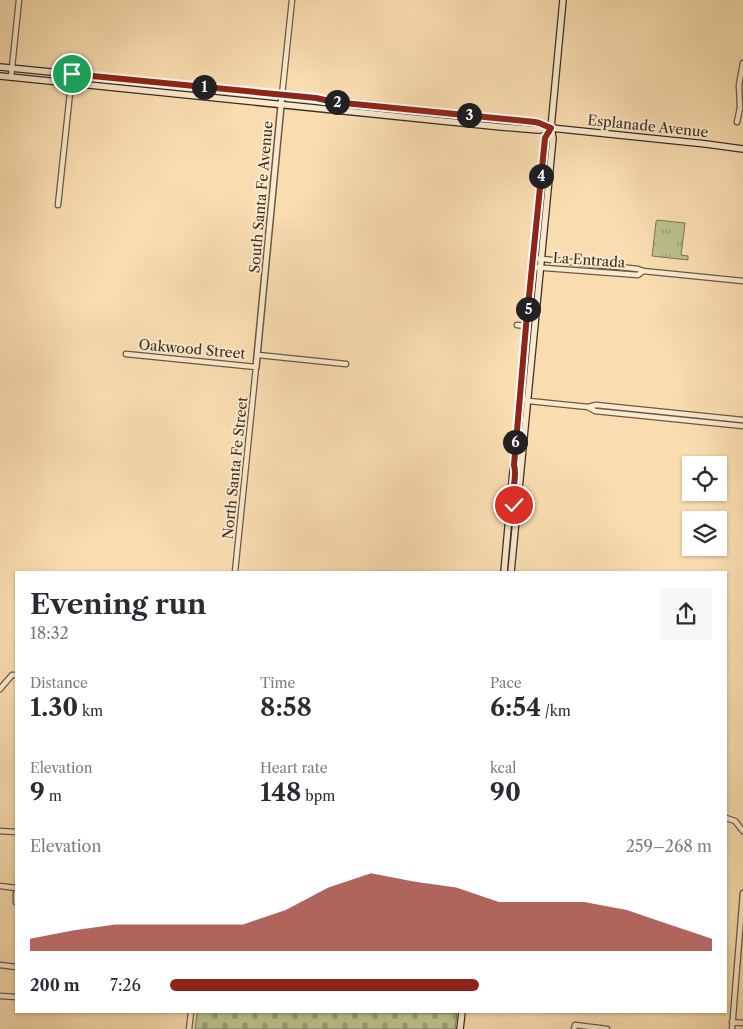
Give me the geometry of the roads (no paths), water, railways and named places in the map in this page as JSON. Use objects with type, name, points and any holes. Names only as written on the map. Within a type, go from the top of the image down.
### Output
[{"type":"main road","points":[[511,571],[553,138],[551,128],[563,0]]},
{"type":"main road","name":"Esplanade Avenue","points":[[0,67],[539,123],[551,128]]},
{"type":"main road","name":"Esplanade Avenue","points":[[0,76],[538,130],[551,128],[743,149]]},
{"type":"main road","points":[[190,95],[191,86]]},
{"type":"main road","points":[[504,571],[545,138],[551,128]]},
{"type":"main road","points":[[514,465],[516,471],[513,502],[514,505],[518,506]]},
{"type":"main road","points":[[460,1029],[462,1013]]},
{"type":"street","points":[[12,77],[19,0]]},
{"type":"street","name":"South Santa Fe Avenue","points":[[256,366],[292,0]]},
{"type":"street","points":[[737,122],[742,107],[740,85],[743,63]]},
{"type":"street","points":[[58,205],[72,74]]},
{"type":"street","points":[[142,81],[142,90]]},
{"type":"street","name":"La Entrada","points":[[533,258],[638,269],[643,272],[743,281]]},
{"type":"street","name":"La Entrada","points":[[532,267],[638,275],[643,272]]},
{"type":"street","points":[[517,325],[526,326]]},
{"type":"street","name":"Oakwood Street","points":[[126,354],[256,366]]},
{"type":"street","points":[[258,355],[346,364]]},
{"type":"street","name":"North Santa Fe Street","points":[[236,571],[256,366]]},
{"type":"street","points":[[519,400],[588,407],[596,405],[743,420]]},
{"type":"street","points":[[588,407],[595,411],[743,426]]},
{"type":"street","points":[[0,689],[15,674]]},
{"type":"street","points":[[727,818],[735,821],[743,831]]},
{"type":"street","points":[[0,831],[15,832]]},
{"type":"street","points":[[0,886],[15,888]]},
{"type":"street","points":[[732,1029],[743,893]]},
{"type":"street","points":[[0,966],[15,967]]},
{"type":"street","points":[[0,996],[15,997]]},
{"type":"street","points":[[189,1029],[191,1013]]},
{"type":"street","points":[[732,1022],[743,1023]]},
{"type":"street","points":[[574,1029],[575,1025],[607,1029]]}]
